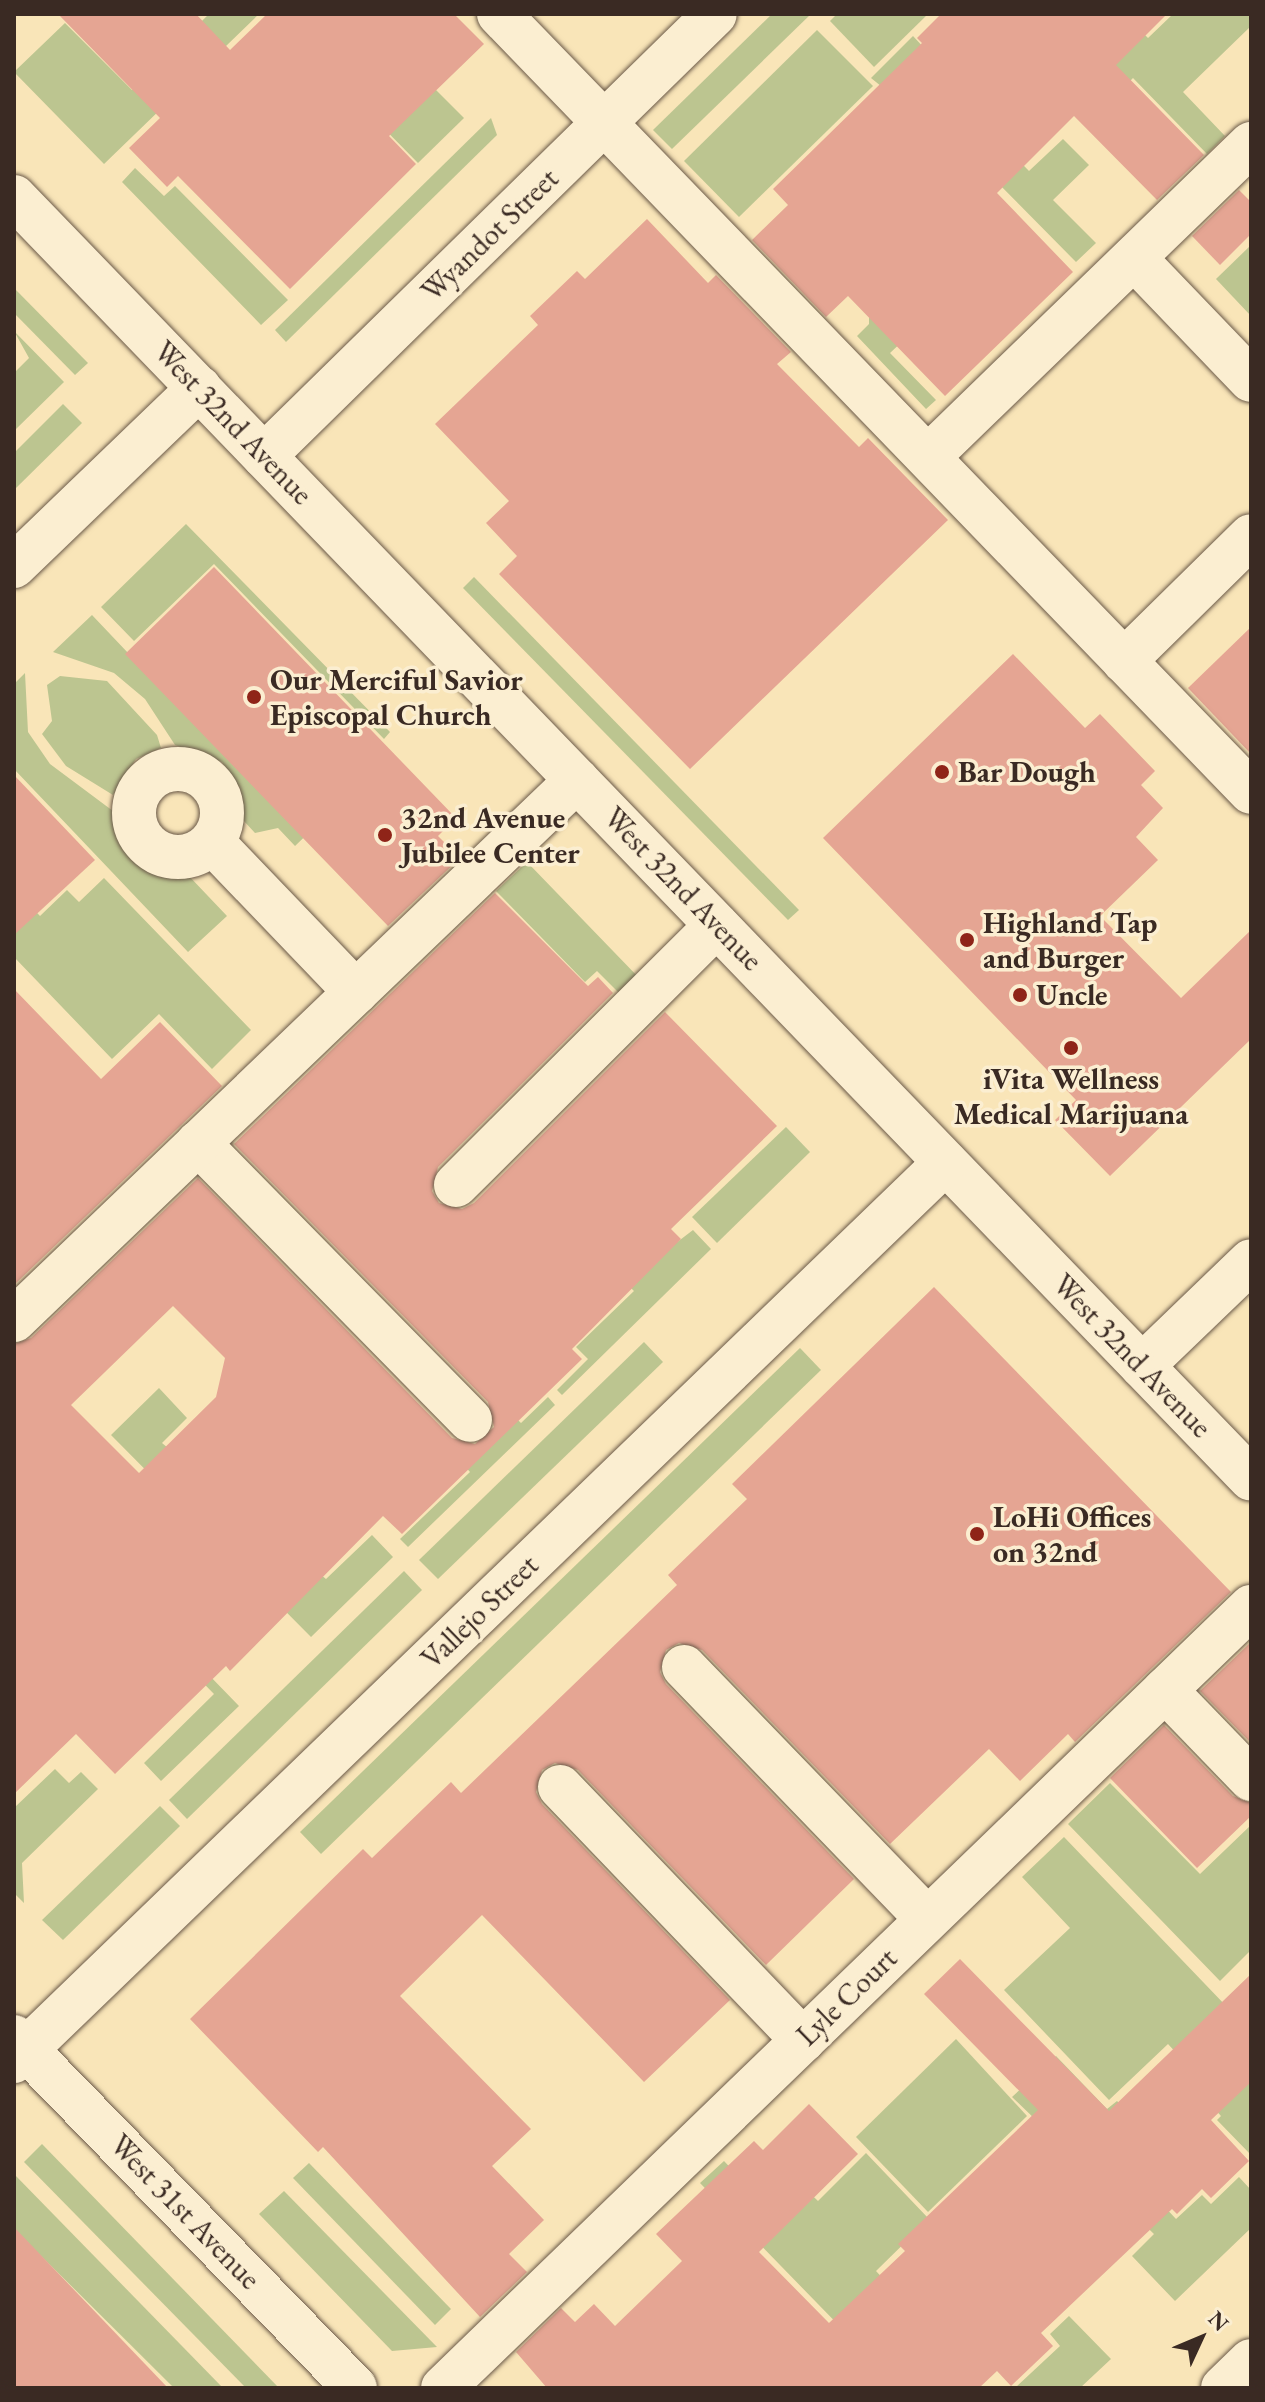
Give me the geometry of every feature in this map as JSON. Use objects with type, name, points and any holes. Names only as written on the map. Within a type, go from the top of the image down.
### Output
[{"type":"street","points":[[499,14],[1251,792]]},
{"type":"street","name":"Wyandot Street","points":[[264,456],[715,14]]},
{"type":"street","points":[[928,457],[1251,144]]},
{"type":"street","name":"West 32nd Avenue","points":[[14,197],[1251,1479]]},
{"type":"street","points":[[1134,258],[1251,380]]},
{"type":"street","points":[[14,566],[199,388]]},
{"type":"street","points":[[1124,661],[1251,536]]},
{"type":"street","points":[[14,1320],[577,780]]},
{"type":"street","points":[[212,842],[356,992]]},
{"type":"street","points":[[456,1185],[717,925]]},
{"type":"street","points":[[198,1143],[470,1420]]},
{"type":"street","name":"Vallejo Street","points":[[18,2049],[945,1163]]},
{"type":"street","points":[[1142,1366],[1251,1261]]},
{"type":"street","name":"Lyle Court","points":[[443,2388],[1251,1607]]},
{"type":"street","points":[[684,1667],[927,1919]]},
{"type":"street","points":[[1165,1690],[1251,1779]]},
{"type":"street","points":[[560,1787],[803,2040]]},
{"type":"street","name":"West 31st Avenue","points":[[18,2049],[355,2388]]},
{"type":"street","points":[[1223,2388],[1251,2361]]},
{"type":"green space","points":[[209,14],[259,14],[104,164],[14,72],[65,23],[132,90]]},
{"type":"green space","points":[[772,14],[811,14],[672,149],[653,130]]},
{"type":"green space","points":[[837,14],[928,14],[874,67],[830,21]]},
{"type":"green space","points":[[1043,14],[1124,14],[1148,38],[1173,14],[1251,14],[1251,26],[1183,92],[1225,136],[1207,154],[1133,78],[1119,92]]},
{"type":"green space","points":[[817,30],[873,86],[739,217],[684,161]]},
{"type":"green space","points":[[913,36],[937,62],[929,70],[1029,171],[1063,139],[1089,165],[1053,200],[1096,243],[1076,262],[986,171],[871,78]]},
{"type":"green space","points":[[399,53],[464,118],[418,163],[354,98]]},
{"type":"green space","points":[[491,118],[497,135],[286,342],[275,330]]},
{"type":"green space","points":[[135,168],[164,196],[175,186],[288,300],[261,325],[122,182]]},
{"type":"green space","points":[[1251,245],[1251,316],[1216,279]]},
{"type":"green space","points":[[14,288],[88,363],[75,375],[14,313]]},
{"type":"green space","points":[[869,304],[940,306],[890,353],[936,400],[926,409],[857,336],[869,324]]},
{"type":"green space","points":[[14,331],[64,382],[14,431],[14,373],[29,358]]},
{"type":"green space","points":[[63,404],[82,423],[14,490],[14,453]]},
{"type":"green space","points":[[186,524],[390,732],[384,739],[214,564],[134,641],[101,607]]},
{"type":"green space","points":[[474,577],[799,910],[788,920],[463,588]]},
{"type":"green space","points":[[92,615],[296,830],[323,819],[295,846],[278,828],[255,833],[243,820],[240,788],[222,762],[175,745],[145,699],[114,673],[53,652]]},
{"type":"green space","points":[[25,673],[28,732],[50,764],[113,811],[133,856],[158,872],[188,875],[227,916],[188,952],[14,769],[14,684]]},
{"type":"green space","points":[[60,676],[107,681],[157,735],[161,748],[136,759],[113,795],[66,766],[42,734],[52,721],[47,685]]},
{"type":"green space","points":[[527,862],[642,981],[624,998],[597,971],[585,982],[496,891]]},
{"type":"green space","points":[[104,878],[251,1030],[212,1069],[159,1014],[112,1059],[14,957],[14,889],[40,916],[67,890],[79,902]]},
{"type":"green space","points":[[786,1127],[810,1152],[717,1243],[692,1217]]},
{"type":"green space","points":[[693,1230],[711,1249],[562,1395],[557,1390],[588,1359],[576,1347],[634,1291],[625,1282]]},
{"type":"green space","points":[[644,1342],[663,1362],[438,1579],[419,1560]]},
{"type":"green space","points":[[800,1348],[821,1370],[321,1854],[300,1832]]},
{"type":"green space","points":[[159,1388],[187,1418],[162,1443],[326,1579],[372,1535],[393,1557],[311,1637],[111,1435]]},
{"type":"green space","points":[[548,1397],[555,1405],[408,1547],[400,1539],[470,1472],[461,1462],[512,1414],[521,1423]]},
{"type":"green space","points":[[14,1474],[239,1706],[161,1781],[144,1763],[214,1694],[14,1489]]},
{"type":"green space","points":[[404,1571],[422,1590],[187,1819],[169,1800]]},
{"type":"green space","points":[[55,1769],[69,1783],[81,1772],[98,1789],[22,1863],[24,1903],[14,1893],[14,1808]]},
{"type":"green space","points":[[1110,1783],[1200,1874],[1251,1825],[1251,1950],[1220,1981],[1068,1824]]},
{"type":"green space","points":[[160,1806],[180,1826],[63,1940],[42,1920]]},
{"type":"green space","points":[[1064,1837],[1251,2032],[1251,2155],[1217,2120],[1221,2116],[1210,2104],[1217,2097],[1168,2044],[1109,2100],[1004,1990],[1070,1928],[1022,1877]]},
{"type":"green space","points":[[956,2039],[1027,2116],[928,2212],[856,2137]]},
{"type":"green space","points":[[1056,2056],[1107,2109],[1117,2101],[1129,2113],[1102,2140],[1176,2219],[1202,2195],[1211,2204],[1239,2177],[1251,2190],[1251,2228],[1175,2301],[1132,2256],[1154,2234],[1012,2097]]},
{"type":"green space","points":[[42,2144],[279,2388],[246,2388],[24,2162]]},
{"type":"green space","points":[[866,2153],[929,2219],[876,2271],[901,2298],[856,2343],[700,2183],[724,2161],[766,2205],[794,2178],[818,2201]]},
{"type":"green space","points":[[309,2163],[451,2309],[435,2325],[293,2178]]},
{"type":"green space","points":[[14,2174],[223,2388],[174,2388],[14,2229]]},
{"type":"green space","points":[[284,2191],[437,2347],[392,2351],[259,2214]]},
{"type":"green space","points":[[1069,2316],[1111,2359],[1080,2388],[1015,2388],[1060,2346],[1050,2334]]},
{"type":"building","points":[[58,14],[196,14],[230,50],[267,14],[454,14],[484,44],[389,136],[416,164],[290,289],[178,176],[167,187],[129,148],[160,118]]},
{"type":"building","points":[[941,14],[1167,14],[1116,65],[1204,155],[1157,200],[1074,116],[997,193],[1073,272],[945,396],[848,296],[826,317],[752,240],[788,205],[773,189],[922,43],[917,38]]},
{"type":"building","points":[[1239,190],[1251,202],[1251,234],[1220,265],[1192,236]]},
{"type":"building","points":[[647,219],[708,283],[716,275],[791,352],[777,364],[859,447],[868,438],[948,520],[690,769],[499,574],[517,556],[486,523],[509,501],[435,424],[538,325],[530,316],[577,271],[585,279]]},
{"type":"building","name":"Our Merciful Savior Episcopal Church","points":[[214,567],[456,818],[438,836],[460,858],[388,926],[125,654]]},
{"type":"building","points":[[1251,627],[1251,754],[1188,688]]},
{"type":"building","points":[[1013,654],[1085,728],[1100,714],[1155,771],[1141,785],[1163,808],[1136,837],[1158,860],[1100,916],[1181,998],[1251,930],[1251,1039],[1110,1176],[1055,1120],[1076,1100],[823,838]]},
{"type":"building","points":[[14,775],[95,860],[14,935]]},
{"type":"building","points":[[495,893],[588,986],[598,977],[613,993],[438,1167],[432,1191],[439,1203],[462,1209],[474,1203],[665,1012],[777,1126],[671,1229],[681,1239],[572,1349],[582,1359],[402,1534],[383,1516],[230,1671],[226,1666],[115,1774],[76,1734],[14,1794],[14,1344],[31,1338],[198,1178],[452,1438],[475,1444],[494,1427],[488,1402],[234,1144]],"holes":[[[173,1306],[225,1358],[216,1397],[139,1473],[71,1405]]]},
{"type":"building","points":[[14,989],[101,1079],[160,1022],[222,1086],[14,1285]]},
{"type":"building","points":[[934,1287],[1231,1592],[1075,1742],[1068,1734],[1020,1781],[989,1749],[890,1844],[702,1650],[679,1643],[666,1650],[660,1672],[666,1684],[854,1879],[766,1965],[578,1770],[555,1763],[542,1770],[536,1792],[542,1804],[730,2000],[644,2082],[482,1915],[400,1996],[531,2129],[492,2166],[544,2220],[509,2254],[527,2272],[480,2317],[323,2147],[318,2152],[190,2019],[363,1849],[372,1858],[451,1782],[461,1793],[677,1585],[668,1575],[747,1499],[732,1484]]},
{"type":"building","points":[[1251,1642],[1251,1743],[1200,1691]]},
{"type":"building","points":[[1164,1725],[1233,1796],[1251,1803],[1251,1816],[1197,1868],[1110,1778]]},
{"type":"building","points":[[960,1959],[1109,2111],[1251,1974],[1251,2082],[1211,2120],[1249,2161],[1211,2198],[1202,2189],[1177,2214],[1172,2209],[1041,2333],[1053,2346],[1011,2386],[997,2371],[979,2388],[547,2388],[516,2352],[561,2308],[575,2322],[594,2304],[615,2326],[682,2261],[656,2234],[754,2141],[763,2150],[809,2104],[858,2154],[759,2252],[829,2323],[905,2251],[898,2244],[1038,2110],[924,1994]]},
{"type":"building","points":[[14,2227],[168,2388],[14,2388]]},
{"type":"place","name":"Our Merciful Savior Episcopal Church","points":[[254,697]]},
{"type":"place","name":"Bar Dough","points":[[942,772]]},
{"type":"place","name":"32nd Avenue Jubilee Center","points":[[385,835]]},
{"type":"place","name":"Highland Tap and Burger","points":[[967,940]]},
{"type":"place","name":"Uncle","points":[[1020,995]]},
{"type":"place","name":"iVita Wellness Medical Marijuana","points":[[1071,1048]]},
{"type":"place","name":"LoHi Offices on 32nd","points":[[977,1534]]}]
